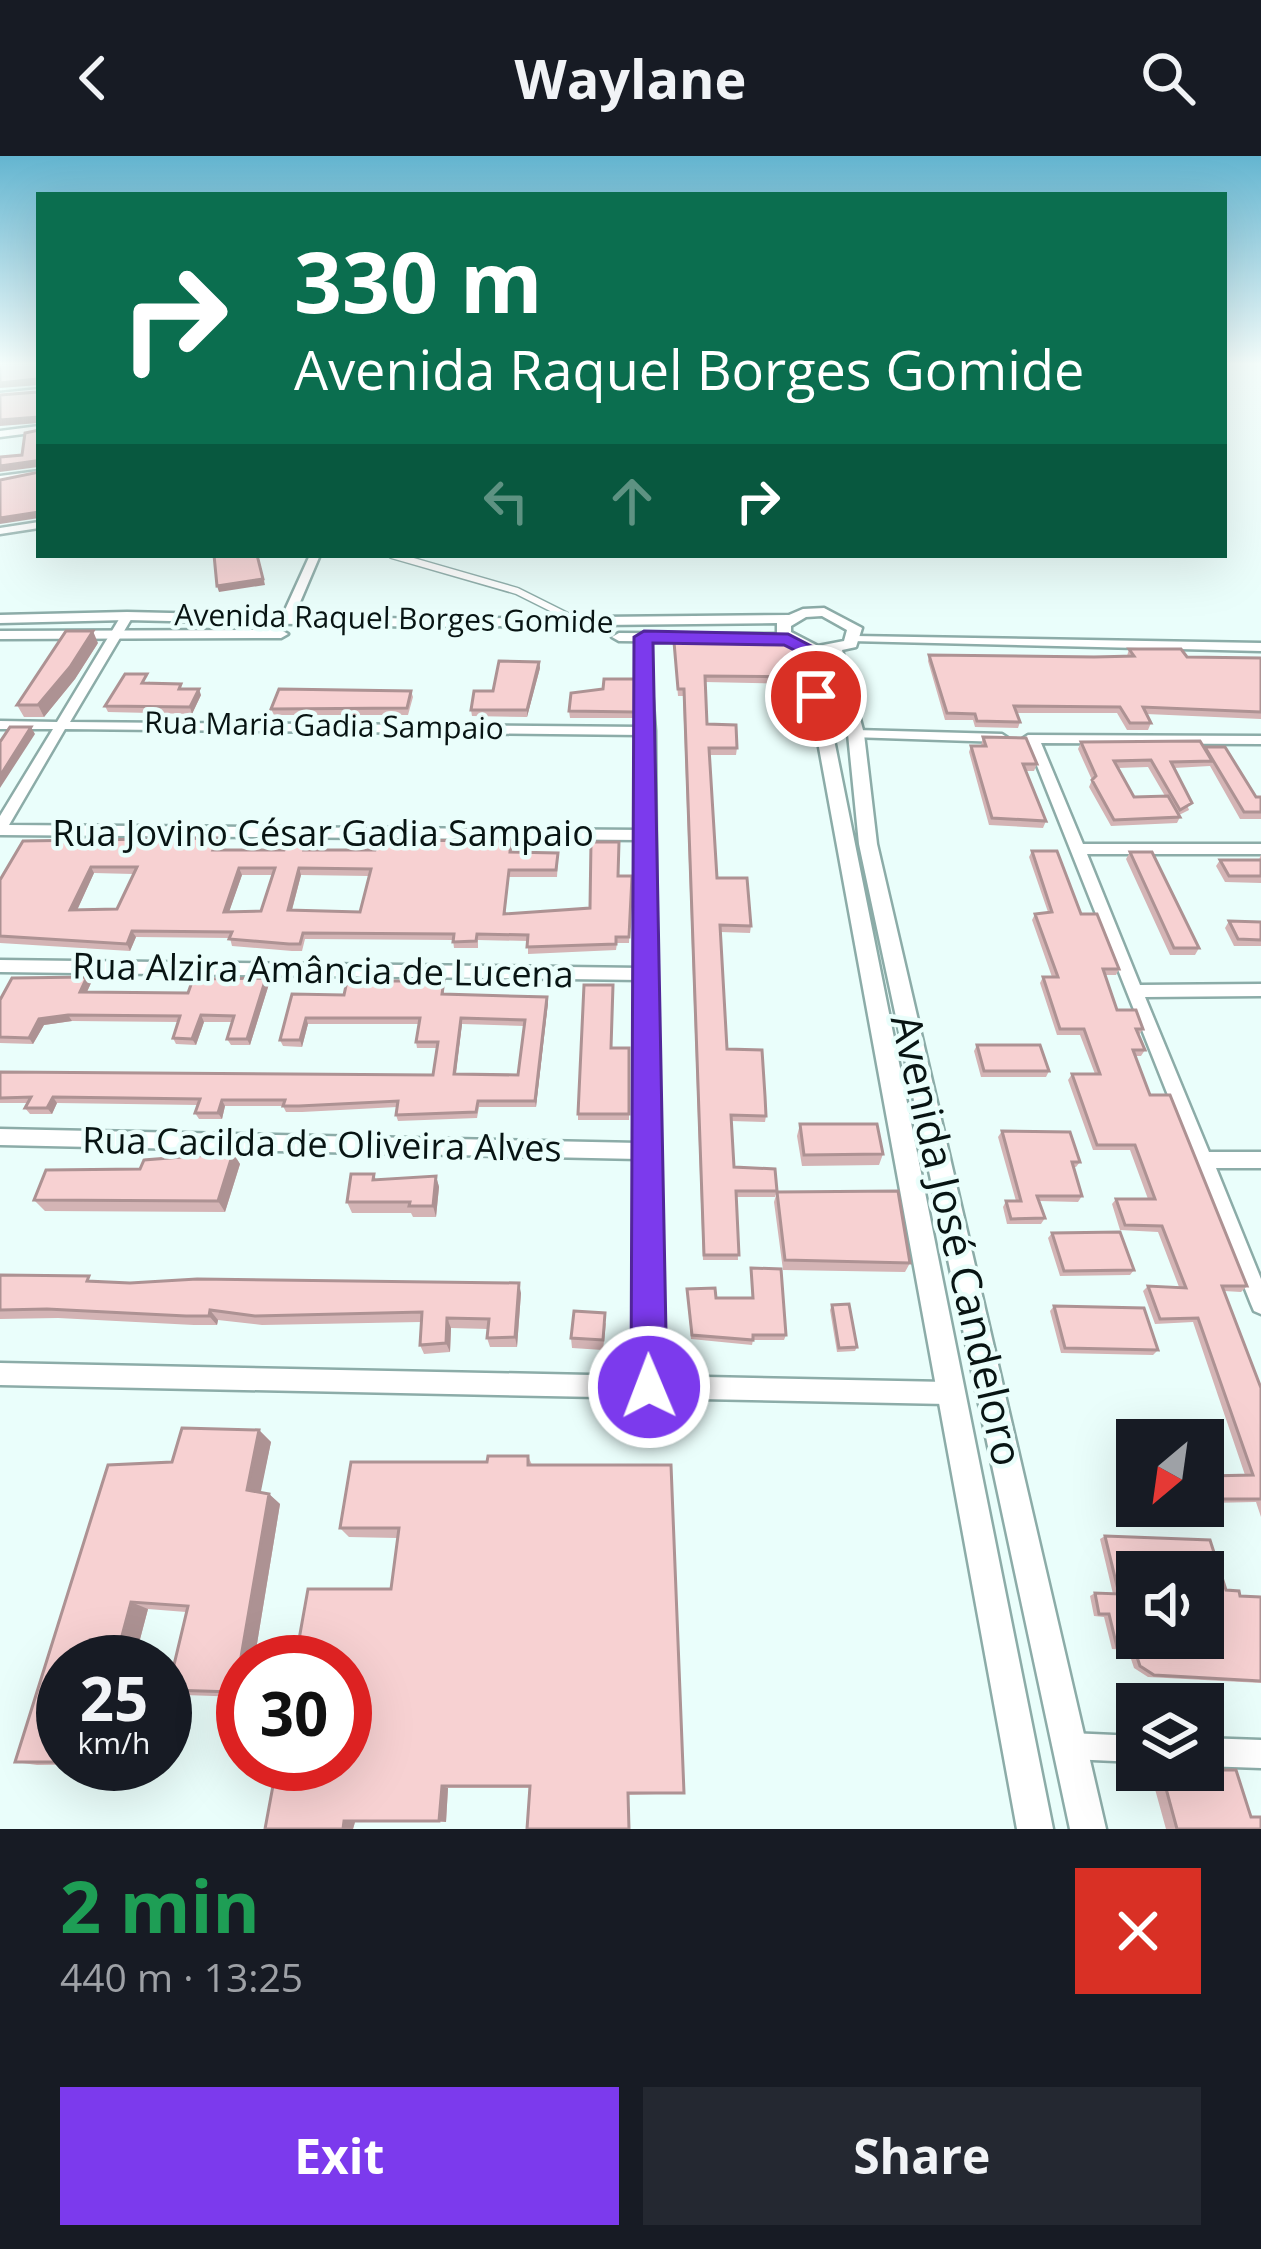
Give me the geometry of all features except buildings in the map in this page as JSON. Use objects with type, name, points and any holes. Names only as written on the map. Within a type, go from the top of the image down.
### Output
[{"type":"street","points":[[0,479],[36,474]]},
{"type":"street","points":[[0,531],[36,525]]},
{"type":"street","points":[[286,621],[314,558]]},
{"type":"street","name":"Avenida Raquel Borges Gomide","points":[[0,619],[127,616],[581,622],[788,619],[803,613],[834,615],[850,622],[821,645],[644,637],[0,635]]},
{"type":"street","points":[[0,829],[127,616]]},
{"type":"street","points":[[788,619],[782,629],[821,645],[1261,647]]},
{"type":"street","points":[[644,637],[649,731],[645,1151],[649,1387]]},
{"type":"street","name":"Avenida José Candeloro","points":[[821,645],[856,734],[868,844],[1088,1829]]},
{"type":"street","name":"Avenida José Candeloro","points":[[821,645],[914,1213],[1035,1829]]},
{"type":"street","name":"Rua Maria Gadia Sampaio","points":[[0,725],[649,731]]},
{"type":"street","points":[[856,734],[1261,740]]},
{"type":"street","points":[[1033,739],[1261,1304]]},
{"type":"street","name":"Rua Jovino César Gadia Sampaio","points":[[0,829],[646,835]]},
{"type":"street","points":[[1078,849],[1261,849]]},
{"type":"street","name":"Rua Alzira Amância de Lucena","points":[[0,966],[646,974]]},
{"type":"street","points":[[1135,991],[1261,989]]},
{"type":"street","name":"Rua Cacilda de Oliveira Alves","points":[[0,1137],[645,1151]]},
{"type":"street","points":[[1201,1160],[1261,1160]]},
{"type":"street","points":[[914,1213],[924,1208],[951,1214]]},
{"type":"street","points":[[0,1374],[947,1393]]},
{"type":"street","points":[[1070,1746],[1116,1748]]},
{"type":"street","points":[[1224,1753],[1261,1754]]},
{"type":"lane","points":[[402,558],[518,591],[581,622]]},
{"type":"route","points":[[649,1387],[645,1151],[649,731],[644,637],[788,639],[808,649],[816,696]]}]
